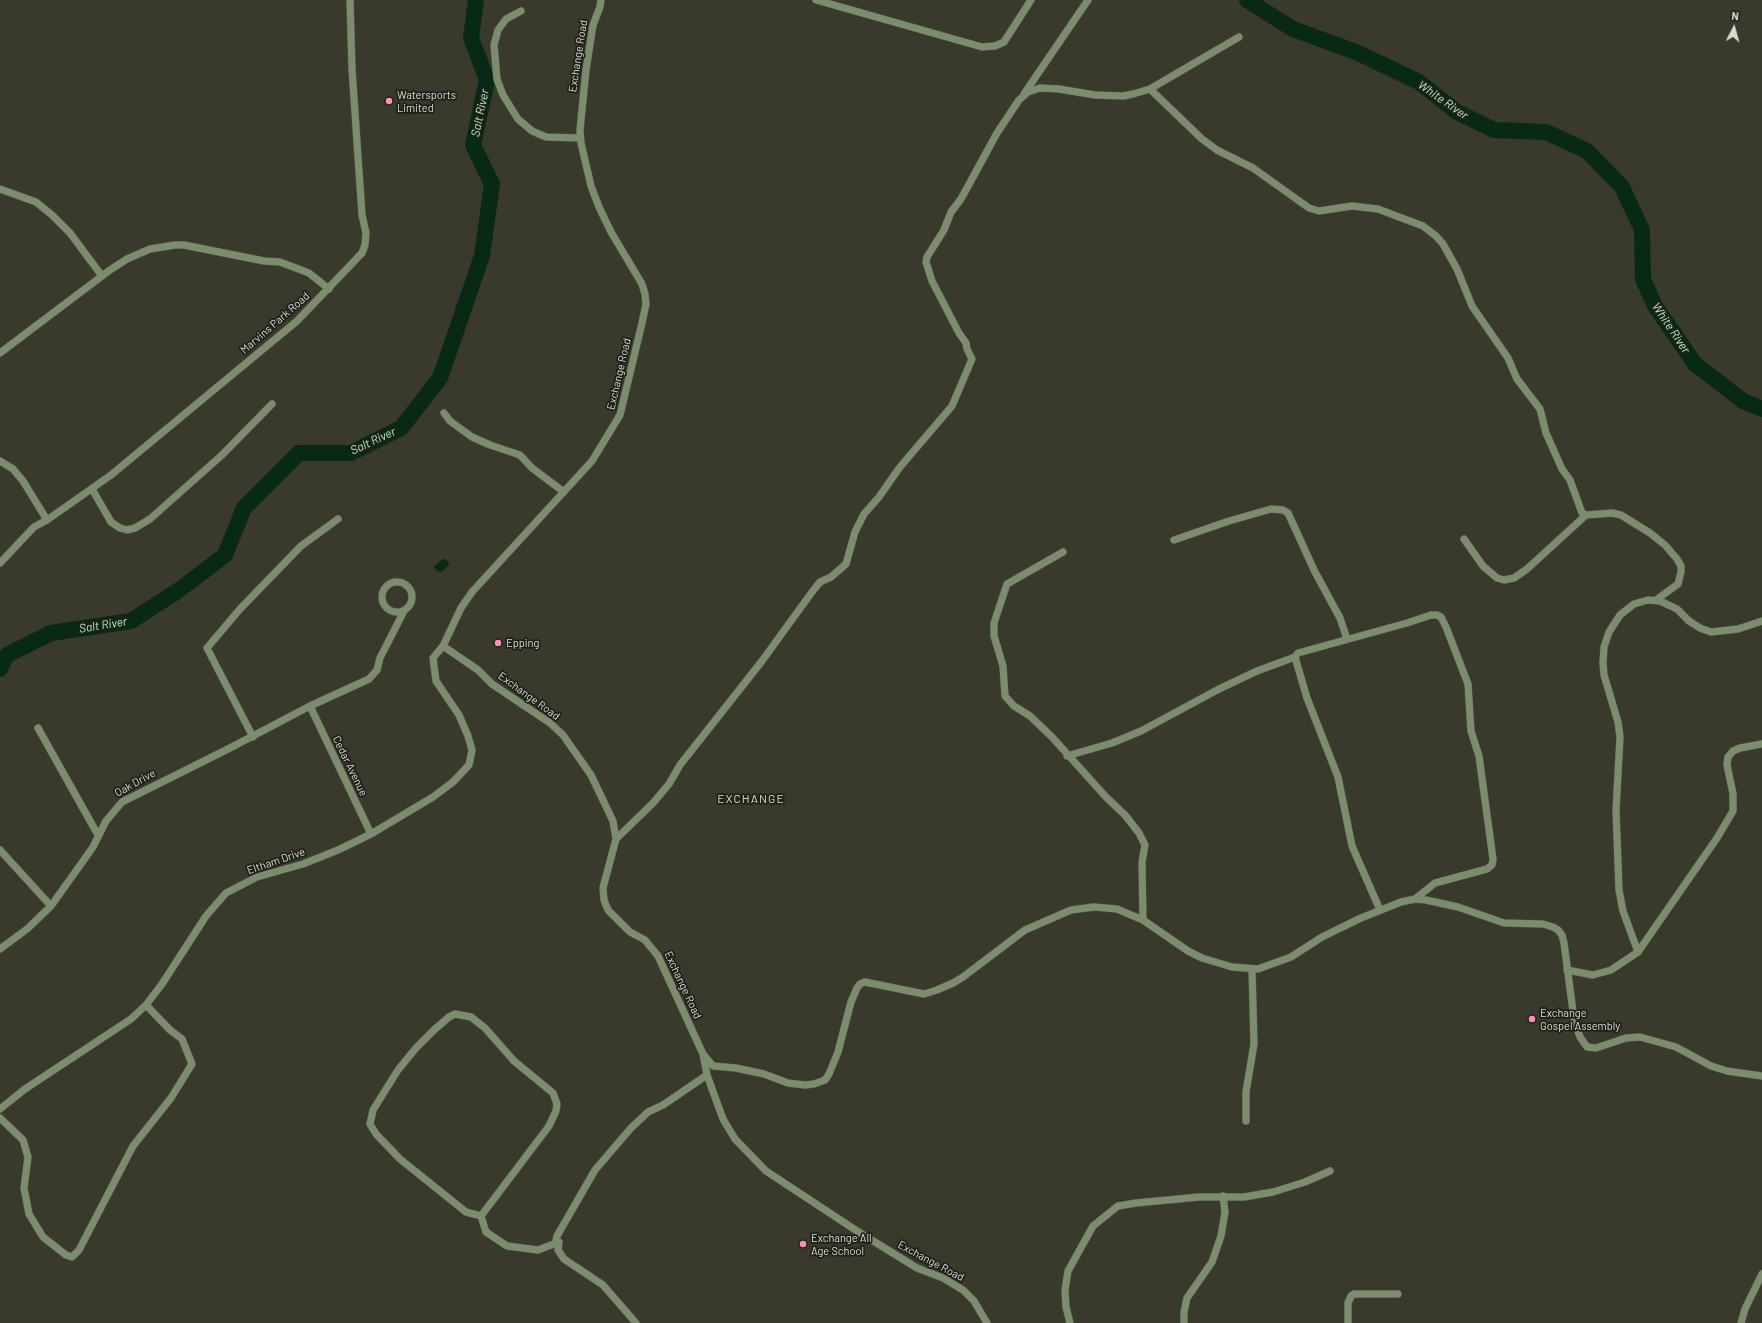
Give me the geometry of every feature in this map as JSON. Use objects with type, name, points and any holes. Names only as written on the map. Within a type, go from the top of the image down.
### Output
[{"type":"street","name":"Marvins Park Road","points":[[0,563],[34,528],[92,489],[297,321],[362,253],[365,248],[366,238],[362,215],[352,69],[350,0]]},
{"type":"street","name":"Exchange Road","points":[[601,0],[593,25],[586,70],[580,138],[594,193],[610,232],[642,284],[646,304],[618,421],[592,461],[472,592],[461,608],[443,646],[478,670],[492,684],[550,723],[562,735],[591,775],[613,821],[616,839],[603,888],[604,900],[608,910],[630,932],[645,940],[658,956],[703,1054],[707,1075],[723,1119],[735,1139],[766,1171],[857,1231],[917,1268],[943,1278],[963,1290],[974,1301],[987,1323]]},
{"type":"street","points":[[816,0],[982,47],[995,46],[1004,42],[1027,2]]},
{"type":"street","points":[[616,839],[653,803],[669,784],[680,765],[762,661],[820,582],[831,577],[846,564],[855,532],[864,514],[879,497],[900,467],[952,406],[972,359],[966,343],[947,312],[932,281],[926,262],[927,257],[944,230],[951,212],[961,199],[997,133],[1088,0]]},
{"type":"street","points":[[521,11],[506,19],[498,30],[494,45],[497,79],[503,95],[518,119],[532,131],[546,137],[580,138]]},
{"type":"street","points":[[1023,96],[1028,92],[1040,88],[1060,89],[1108,96],[1133,94],[1150,89],[1239,37]]},
{"type":"street","points":[[1150,89],[1217,150],[1253,168],[1309,208],[1319,211],[1352,206],[1378,209],[1423,226],[1436,236],[1443,244],[1457,269],[1472,306],[1508,358],[1517,379],[1540,409],[1546,433],[1562,469],[1570,480],[1582,513],[1586,515]]},
{"type":"street","points":[[0,189],[36,202],[52,215],[70,233],[102,276]]},
{"type":"street","points":[[0,354],[102,276],[127,259],[150,249],[184,245],[264,261],[280,262],[309,273],[329,289]]},
{"type":"street","points":[[92,489],[111,522],[120,528],[127,530],[135,528],[150,519],[216,460],[272,404]]},
{"type":"street","points":[[444,413],[450,421],[472,437],[490,446],[520,455],[532,468],[564,492]]},
{"type":"street","points":[[0,461],[13,469],[47,520]]},
{"type":"street","points":[[1174,540],[1228,521],[1271,509],[1288,512],[1315,572],[1340,618],[1347,639]]},
{"type":"street","points":[[1464,539],[1482,566],[1497,578],[1504,580],[1514,578],[1527,569],[1586,515],[1612,512],[1621,515],[1650,533],[1665,545],[1680,566],[1681,572],[1678,584],[1656,600]]},
{"type":"street","points":[[253,737],[207,648],[240,609],[301,546],[338,519]]},
{"type":"street","points":[[1063,552],[1007,584],[994,623],[994,636],[1003,666],[1004,696],[1018,709],[1030,716],[1052,737],[1067,756],[1125,815],[1139,832],[1145,845],[1142,862],[1143,920]]},
{"type":"street","points":[[395,583],[404,584],[412,593],[410,605],[404,611],[392,611],[385,606],[382,598],[384,590],[387,586],[395,583]]},
{"type":"street","points":[[1638,952],[1623,911],[1619,890],[1616,810],[1620,737],[1618,722],[1604,674],[1603,663],[1604,647],[1609,632],[1620,615],[1634,604],[1648,600],[1656,600],[1677,609],[1689,621],[1700,628],[1711,632],[1738,628],[1762,621]]},
{"type":"street","points":[[392,611],[397,625]]},
{"type":"street","name":"Oak Drive","points":[[0,949],[27,929],[51,906],[84,860],[110,814],[122,802],[253,737],[310,706],[369,679],[377,670],[380,658],[404,611]]},
{"type":"street","points":[[703,1054],[713,1066],[736,1068],[764,1074],[788,1084],[814,1084],[825,1080],[829,1074],[838,1052],[848,1009],[854,992],[860,984],[865,982],[924,994],[937,990],[963,977],[1025,930],[1071,910],[1088,907],[1117,909],[1143,920],[1195,954],[1224,965],[1252,969],[1265,968],[1291,957],[1322,937],[1380,910],[1415,899],[1435,883],[1481,872],[1492,865],[1493,859],[1479,756],[1471,731],[1468,684],[1446,627],[1441,617],[1437,615],[1431,615],[1408,623],[1298,653],[1295,657],[1257,671],[1220,688],[1141,731],[1112,743],[1067,756]]},
{"type":"street","name":"Eltham Drive","points":[[0,1109],[25,1089],[131,1019],[146,1005],[162,984],[206,916],[226,893],[257,877],[303,864],[338,850],[371,834],[433,797],[453,782],[469,765],[472,750],[459,715],[436,681],[433,658],[443,646]]},
{"type":"street","points":[[1295,657],[1307,698],[1338,777],[1352,846],[1380,910]]},
{"type":"street","name":"Cedar Avenue","points":[[310,706],[371,834]]},
{"type":"street","points":[[38,728],[98,835]]},
{"type":"street","points":[[1567,970],[1594,974],[1611,970],[1638,952],[1717,838],[1733,811],[1733,794],[1727,765],[1728,757],[1733,751],[1740,748],[1762,744]]},
{"type":"street","points":[[0,850],[51,906]]},
{"type":"street","points":[[1415,899],[1458,907],[1504,923],[1536,924],[1553,927],[1562,935],[1574,1019],[1580,1037],[1587,1047],[1596,1048],[1626,1038],[1640,1038],[1676,1047],[1711,1066],[1727,1071],[1762,1076]]},
{"type":"street","points":[[1246,1122],[1246,1092],[1254,1044],[1252,969]]},
{"type":"street","points":[[0,1118],[23,1140],[28,1157],[24,1188],[30,1214],[43,1237],[66,1256],[72,1257],[80,1250],[105,1198],[134,1146],[171,1098],[192,1064],[182,1039],[170,1030],[146,1005]]},
{"type":"street","points":[[455,1014],[471,1017],[485,1028],[514,1061],[552,1093],[557,1104],[556,1111],[549,1126],[481,1216],[466,1212],[400,1159],[376,1134],[370,1124],[373,1110],[402,1065],[434,1030],[448,1017],[455,1014]]},
{"type":"street","points":[[636,1323],[603,1285],[564,1259],[558,1250],[559,1242],[556,1241],[559,1230],[595,1170],[631,1128],[648,1112],[663,1105],[707,1075]]},
{"type":"street","points":[[1070,1323],[1066,1307],[1065,1290],[1068,1271],[1093,1226],[1118,1206],[1199,1197],[1244,1197],[1273,1192],[1305,1182],[1330,1171]]},
{"type":"street","points":[[1184,1323],[1184,1312],[1187,1298],[1212,1262],[1221,1236],[1225,1212],[1224,1196]]},
{"type":"street","points":[[481,1216],[486,1232],[507,1246],[538,1250],[559,1242]]},
{"type":"street","points":[[1740,1323],[1744,1309],[1762,1274]]},
{"type":"street","points":[[1348,1323],[1348,1303],[1351,1296],[1354,1294],[1398,1294]]},
{"type":"shaded area","points":[[443,559],[447,560],[449,565],[441,572],[437,571],[434,566]]},
{"type":"waterway","name":"Salt River","points":[[0,669],[7,655],[51,633],[131,621],[179,590],[225,555],[244,508],[299,453],[351,453],[401,428],[440,378],[482,256],[492,184],[473,145],[487,80],[471,38],[476,0]]},
{"type":"waterway","name":"White River","points":[[1247,0],[1293,29],[1356,52],[1419,82],[1457,112],[1494,130],[1546,132],[1587,151],[1622,187],[1642,230],[1643,279],[1655,306],[1695,364],[1743,401],[1762,409]]},
{"type":"place","name":"Watersports Limited","points":[[389,101]]},
{"type":"place","name":"Epping","points":[[498,643]]},
{"type":"place","name":"Exchange Gospel Assembly","points":[[1532,1019]]},
{"type":"place","name":"Exchange All Age School","points":[[803,1244]]},
{"type":"district","name":"EXCHANGE","points":[[751,799]]}]
